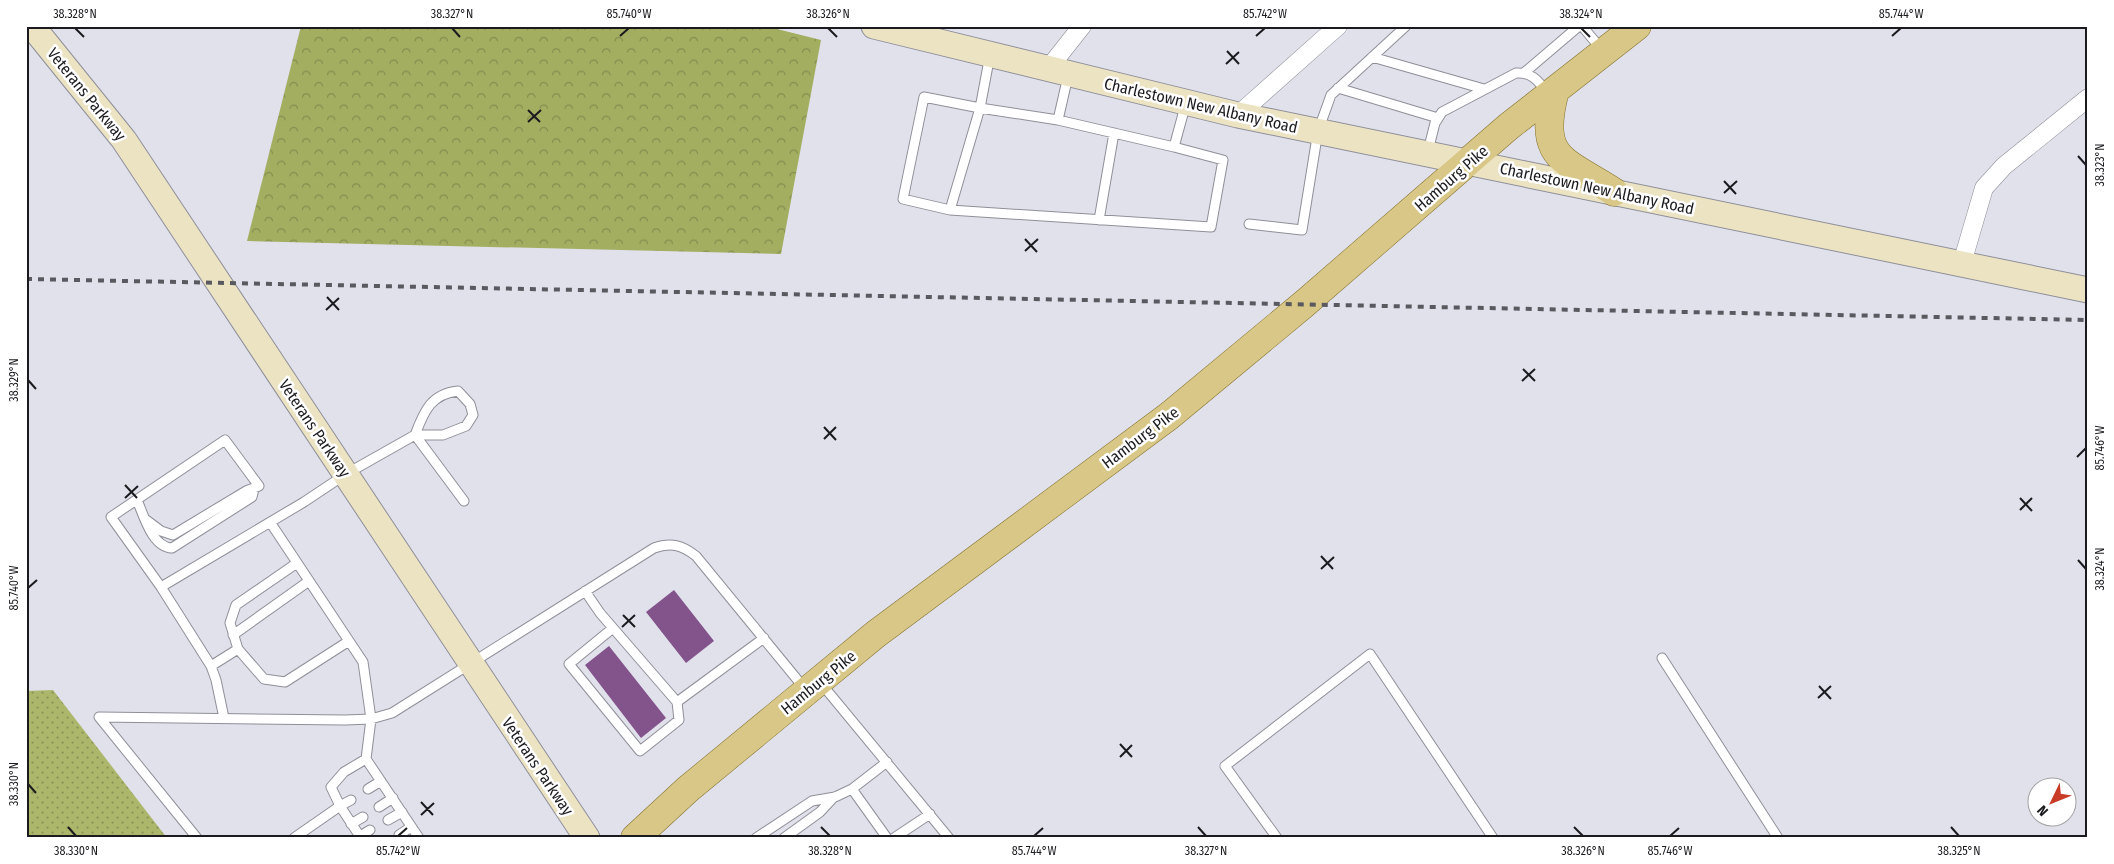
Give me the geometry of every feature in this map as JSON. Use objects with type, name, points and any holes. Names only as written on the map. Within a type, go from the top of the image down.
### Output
[{"type":"main road","name":"Veterans Parkway","points":[[32,26],[124,140],[587,838]]},
{"type":"main road","name":"Charlestown New Albany Road","points":[[874,26],[907,30],[990,55],[1238,115],[2088,290]]},
{"type":"main road","name":"Hamburg Pike","points":[[635,838],[688,788],[884,628],[1169,416],[1471,162],[1508,128],[1637,26]]},
{"type":"main road","points":[[1553,93],[1548,122],[1553,148],[1562,158],[1614,192]]},
{"type":"street","points":[[1058,71],[1082,26]]},
{"type":"street","points":[[1238,115],[1338,26]]},
{"type":"street","points":[[1962,263],[1984,188],[2004,166],[2088,98]]},
{"type":"lane","points":[[1249,224],[1302,230],[1318,131],[1330,95],[1406,26]]},
{"type":"lane","points":[[1525,72],[1580,26],[1604,52]]},
{"type":"lane","points":[[950,210],[980,108],[990,55]]},
{"type":"lane","points":[[1372,57],[1484,89]]},
{"type":"lane","points":[[1058,71],[1058,120]]},
{"type":"lane","points":[[1427,154],[1435,123],[1442,112],[1516,73],[1525,72],[1533,75],[1553,93]]},
{"type":"lane","points":[[1338,88],[1438,118]]},
{"type":"lane","points":[[924,96],[980,108],[1058,120],[1223,160],[1211,227],[950,210],[903,199],[924,96]]},
{"type":"lane","points":[[1174,147],[1186,103]]},
{"type":"lane","points":[[1099,220],[1114,133]]},
{"type":"lane","points":[[161,587],[346,474],[415,435],[443,435],[466,426],[473,414],[470,404],[458,391],[444,392],[424,410],[415,435]]},
{"type":"lane","points":[[415,435],[464,501]]},
{"type":"lane","points":[[224,718],[216,680],[210,666],[161,587],[111,517],[225,440],[256,488]]},
{"type":"lane","points":[[145,519],[161,531],[173,535],[246,491],[256,488]]},
{"type":"lane","points":[[137,500],[157,542],[163,547],[172,548],[252,497],[256,488]]},
{"type":"lane","points":[[270,522],[363,662],[371,719],[366,759],[419,838]]},
{"type":"lane","points":[[197,838],[99,717],[371,719],[392,713],[654,548],[671,544],[680,546],[696,556],[764,638],[887,762],[949,838]]},
{"type":"lane","points":[[297,563],[236,605],[230,623],[238,649],[264,679],[285,682],[349,641]]},
{"type":"lane","points":[[233,635],[309,581]]},
{"type":"lane","points":[[586,591],[613,628],[677,702],[679,720],[640,751],[569,664],[613,628]]},
{"type":"lane","points":[[677,702],[764,638]]},
{"type":"lane","points":[[210,666],[238,649]]},
{"type":"lane","points":[[1277,838],[1225,766],[1370,654],[1493,838]]},
{"type":"lane","points":[[1662,658],[1778,838]]},
{"type":"lane","points":[[366,759],[344,772],[331,787],[340,806],[360,837],[370,830]]},
{"type":"lane","points":[[756,838],[812,801],[834,797],[852,789],[887,762]]},
{"type":"lane","points":[[368,789],[381,781]]},
{"type":"lane","points":[[852,789],[887,838]]},
{"type":"lane","points":[[784,838],[820,812],[834,797]]},
{"type":"lane","points":[[379,807],[393,798]]},
{"type":"lane","points":[[294,838],[351,800]]},
{"type":"lane","points":[[388,820],[402,812]]},
{"type":"lane","points":[[894,838],[930,814]]},
{"type":"lane","points":[[352,824],[363,817]]},
{"type":"lane","points":[[399,835],[412,827]]},
{"type":"green space","points":[[301,26],[765,26],[821,40],[781,254],[247,241]]},
{"type":"green space","points":[[53,690],[167,838],[26,838],[26,691]]},
{"type":"building","points":[[674,590],[714,641],[686,663],[646,612]]},
{"type":"building","points":[[609,646],[666,718],[641,738],[585,665]]},
{"type":"railway","points":[[26,279],[2088,320]]}]
